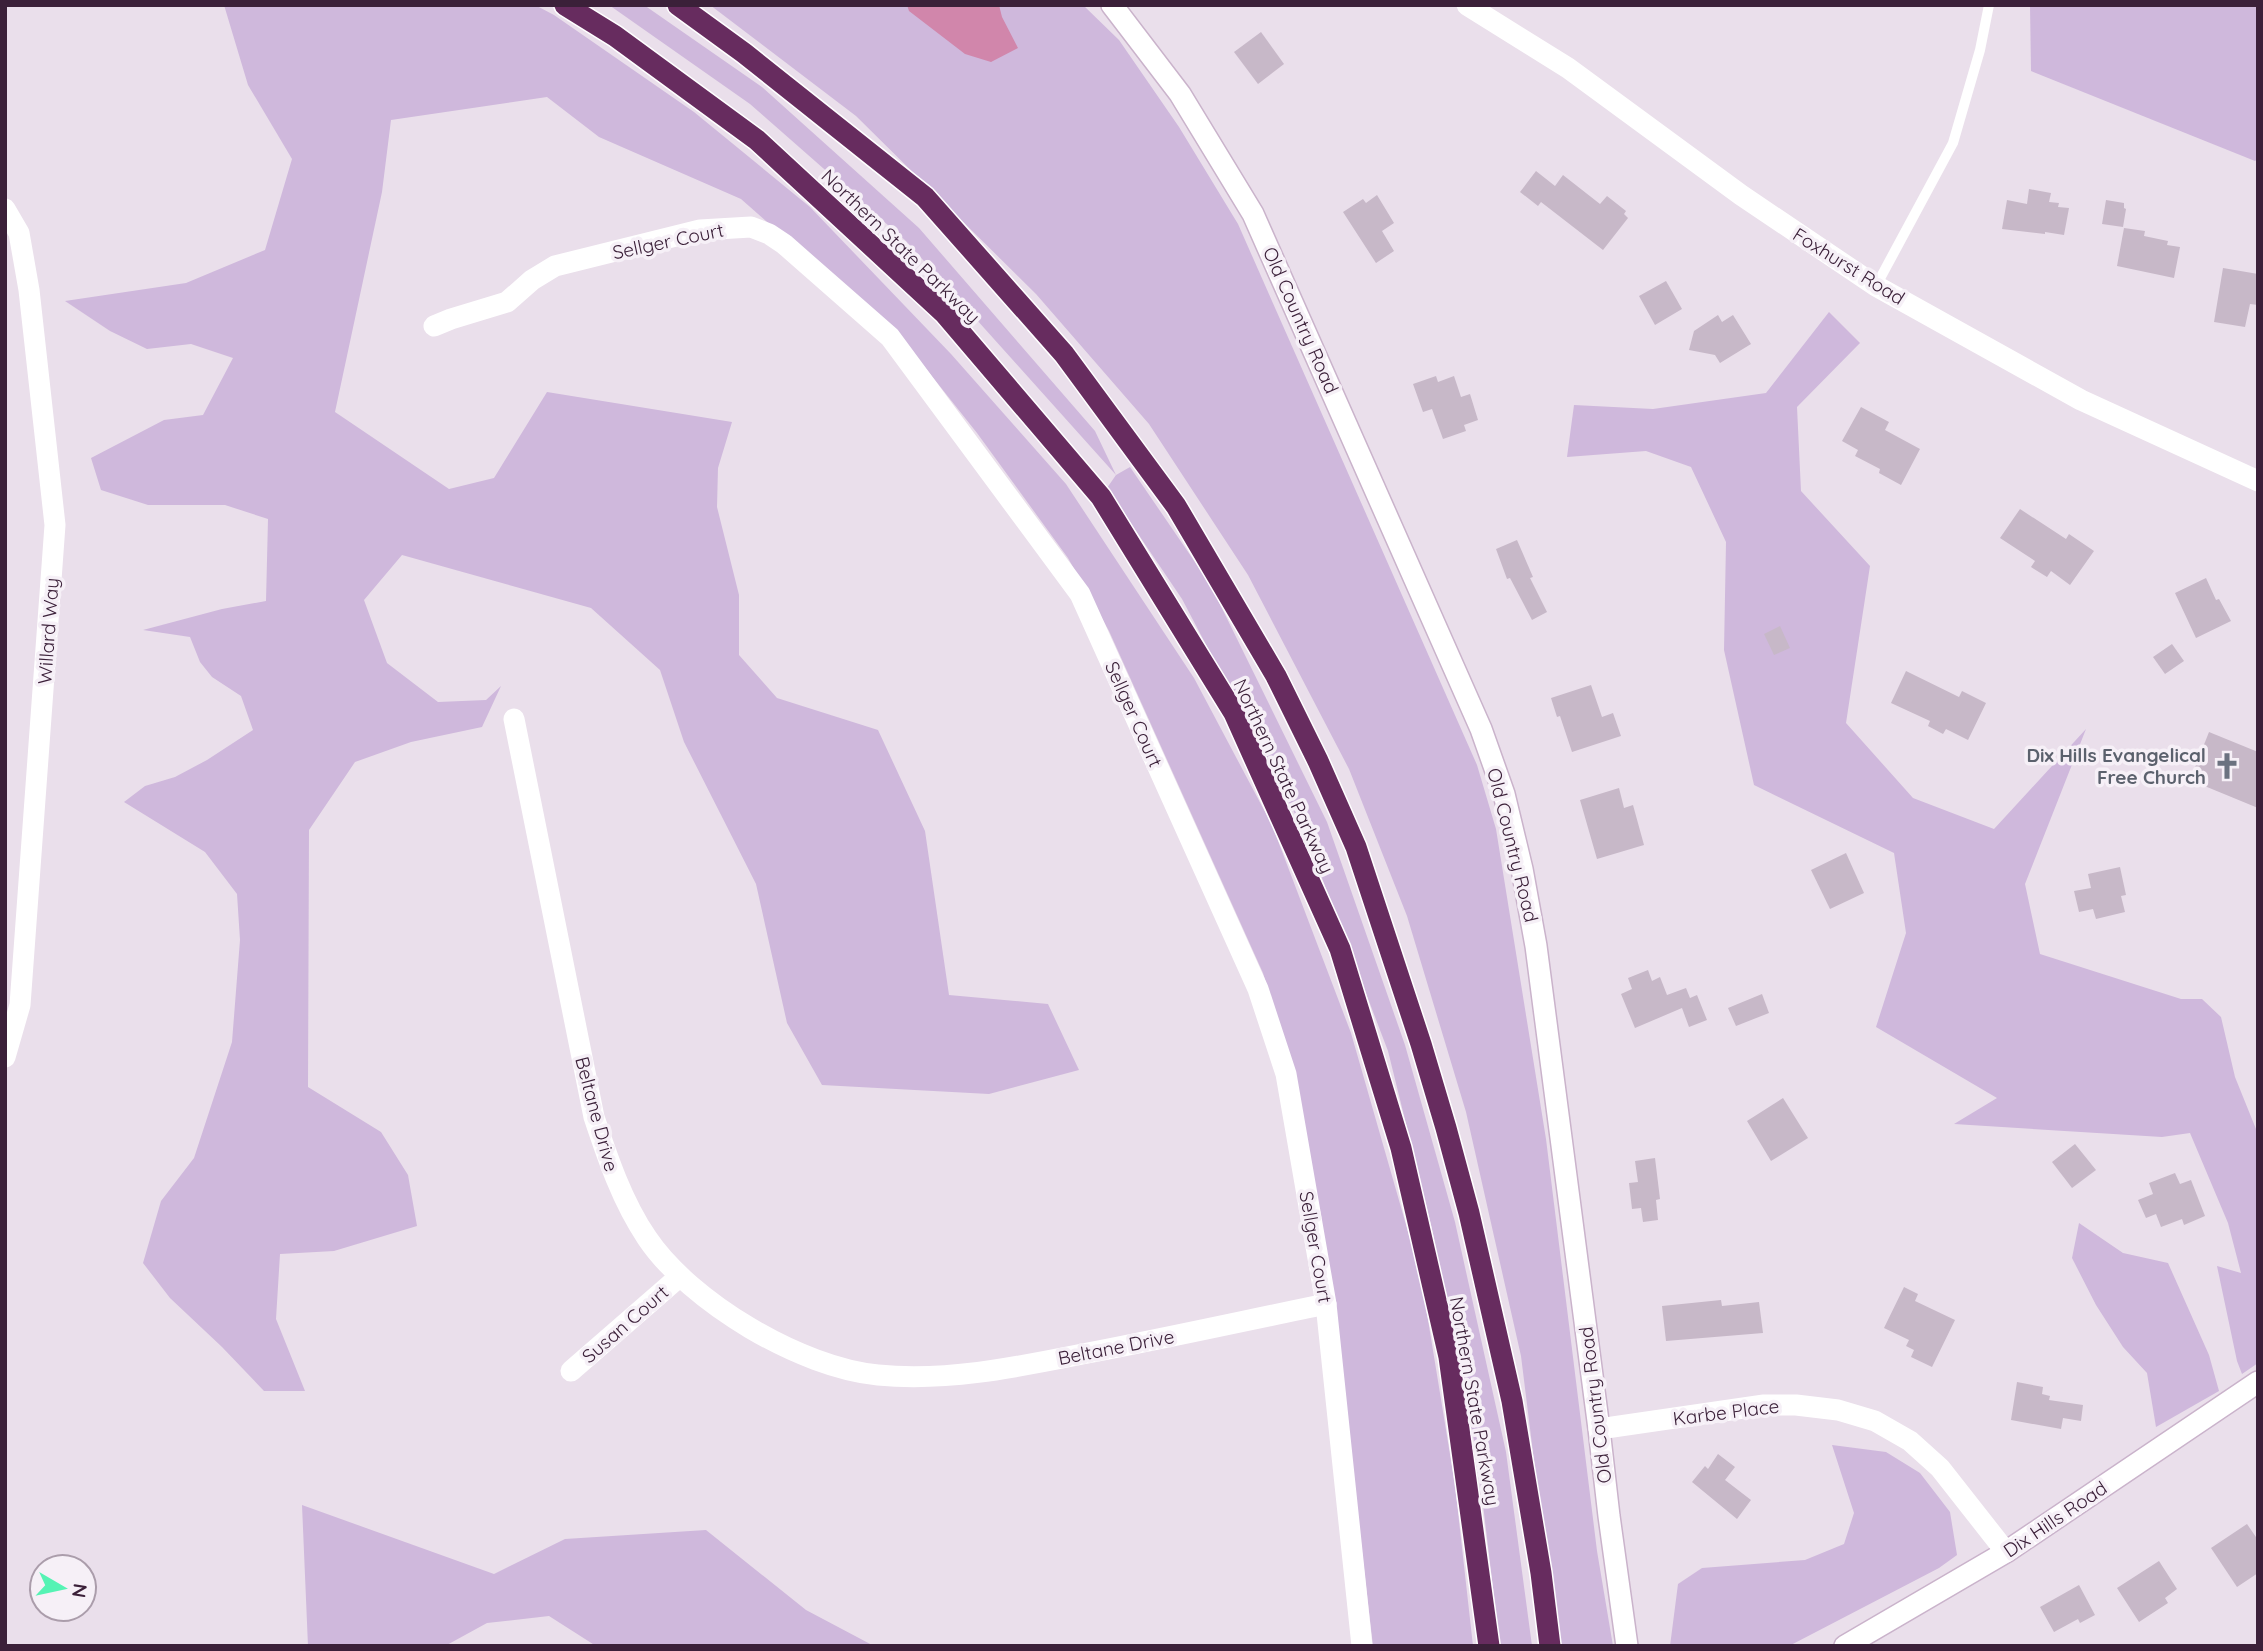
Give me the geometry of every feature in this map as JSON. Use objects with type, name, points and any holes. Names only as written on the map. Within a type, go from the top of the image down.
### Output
[{"type":"highway","name":"Northern State Parkway","points":[[565,5],[615,36],[757,140],[944,313],[1101,497],[1234,713],[1340,949],[1401,1148],[1449,1357],[1489,1646]]},
{"type":"highway","name":"Northern State Parkway","points":[[678,5],[744,53],[925,197],[1064,354],[1176,506],[1276,676],[1356,847],[1422,1044],[1446,1128],[1469,1213],[1512,1401],[1541,1573],[1550,1646]]},
{"type":"street","name":"Old Country Road","points":[[1112,5],[1180,93],[1254,214],[1481,729],[1504,794],[1522,869],[1536,946],[1627,1646]]},
{"type":"street","name":"Foxhurst Road","points":[[1467,5],[1569,68],[1741,195],[1876,286],[2081,400],[2258,481]]},
{"type":"street","name":"Willard Way","points":[[5,209],[19,233],[29,290],[55,525],[20,1004],[5,1057]]},
{"type":"street","name":"Sellger Court","points":[[434,327],[507,302],[532,280],[555,266],[700,230],[751,227],[769,234],[785,244],[890,337],[1080,594],[1258,989],[1286,1074],[1326,1304],[1362,1646]]},
{"type":"street","name":"Beltane Drive","points":[[514,719],[594,1117],[614,1178],[647,1238],[679,1277],[751,1330],[816,1361],[876,1375],[939,1377],[1010,1368],[1326,1304]]},
{"type":"street","name":"Susan Court","points":[[571,1371],[679,1277]]},
{"type":"street","name":"Dix Hills Road","points":[[1845,1646],[2006,1552],[2258,1382]]},
{"type":"street","name":"Karbe Place","points":[[1599,1429],[1763,1405],[1796,1405],[1838,1410],[1875,1420],[1910,1441],[1940,1468],[2006,1552]]},
{"type":"lane","points":[[1876,286],[1953,143],[1990,5]]},
{"type":"shaded area","points":[[224,5],[535,5],[554,15],[694,112],[810,207],[951,354],[1066,484],[1194,678],[1272,825],[1351,1033],[1421,1277],[1455,1485],[1473,1646],[1373,1646],[1341,1370],[1287,1053],[1263,973],[1109,631],[1068,558],[977,433],[923,365],[894,334],[741,199],[599,137],[547,97],[391,120],[382,192],[335,412],[449,489],[494,478],[547,392],[732,422],[718,468],[717,507],[739,595],[739,655],[777,698],[878,730],[925,831],[949,995],[1048,1004],[1079,1070],[989,1094],[822,1085],[787,1023],[756,884],[684,742],[660,670],[591,608],[402,555],[364,600],[387,663],[438,702],[486,700],[501,686],[482,727],[411,742],[355,762],[309,830],[308,1087],[381,1132],[408,1175],[417,1226],[334,1251],[280,1254],[276,1319],[305,1391],[264,1391],[170,1298],[143,1263],[161,1201],[194,1158],[232,1042],[240,940],[237,894],[205,852],[124,802],[145,786],[175,777],[207,760],[253,730],[241,696],[212,677],[200,662],[190,637],[143,630],[222,609],[266,601],[268,519],[225,505],[148,505],[101,490],[91,458],[164,420],[203,415],[233,358],[191,344],[147,349],[110,331],[65,301],[186,283],[265,250],[292,159],[248,85]]},
{"type":"shaded area","points":[[609,5],[644,5],[762,87],[919,228],[1095,431],[1116,475],[906,241],[750,104]]},
{"type":"shaded area","points":[[710,5],[1083,5],[1119,40],[1179,127],[1238,224],[1477,765],[1496,829],[1546,1139],[1597,1551],[1613,1646],[1557,1646],[1521,1356],[1466,1112],[1407,916],[1349,769],[1248,575],[1149,424],[1036,294],[856,116]]},
{"type":"shaded area","points":[[907,5],[999,5],[1002,17],[1018,48],[991,62],[965,54],[909,11]]},
{"type":"shaded area","points":[[2030,5],[2258,5],[2258,159],[2255,161],[2031,71]]},
{"type":"shaded area","points":[[1829,312],[1860,343],[1797,407],[1801,491],[1870,566],[1846,723],[1913,798],[1994,829],[2086,729],[2025,884],[2040,954],[2181,999],[2202,999],[2221,1017],[2235,1077],[2258,1134],[2258,1363],[2242,1374],[2217,1266],[2241,1273],[2228,1223],[2190,1133],[2162,1137],[1954,1124],[1997,1098],[1876,1027],[1906,933],[1894,853],[1754,785],[1724,650],[1726,542],[1691,467],[1646,451],[1567,457],[1574,405],[1653,409],[1766,393]]},
{"type":"shaded area","points":[[1130,467],[1210,584],[1327,822],[1405,1045],[1455,1222],[1506,1452],[1532,1646],[1500,1646],[1477,1455],[1432,1229],[1388,1051],[1304,831],[1182,599],[1107,488],[1116,475]]},
{"type":"shaded area","points":[[2079,1223],[2123,1253],[2168,1263],[2209,1355],[2219,1391],[2156,1427],[2147,1373],[2123,1347],[2096,1305],[2072,1258]]},
{"type":"shaded area","points":[[1832,1445],[1886,1452],[1920,1473],[1950,1512],[1957,1555],[1939,1568],[1789,1646],[1670,1646],[1678,1584],[1702,1568],[1805,1560],[1844,1544],[1854,1513]]},
{"type":"shaded area","points":[[302,1505],[494,1574],[565,1539],[706,1530],[806,1610],[874,1646],[596,1646],[549,1616],[487,1623],[445,1646],[308,1646]]},
{"type":"building","points":[[1261,32],[1284,64],[1258,84],[1234,52]]},
{"type":"building","points":[[1536,171],[1555,186],[1563,175],[1600,204],[1607,196],[1626,211],[1624,214],[1628,218],[1603,250],[1541,202],[1538,206],[1520,192]]},
{"type":"building","points":[[2029,189],[2051,193],[2049,202],[2059,203],[2058,207],[2069,208],[2064,235],[2002,229],[2007,200],[2027,204]]},
{"type":"building","points":[[1377,195],[1394,223],[1382,231],[1394,251],[1376,263],[1343,212],[1363,199],[1366,203]]},
{"type":"building","points":[[2106,200],[2124,203],[2126,209],[2123,227],[2102,224]]},
{"type":"building","points":[[2124,228],[2145,231],[2144,236],[2168,241],[2167,245],[2180,247],[2174,278],[2117,266]]},
{"type":"building","points":[[2223,268],[2258,274],[2258,305],[2250,304],[2245,327],[2214,322]]},
{"type":"building","points":[[1666,281],[1682,309],[1655,325],[1639,296]]},
{"type":"building","points":[[1718,315],[1722,322],[1733,315],[1751,344],[1720,363],[1715,355],[1689,350],[1694,331]]},
{"type":"building","points":[[1436,376],[1438,382],[1454,376],[1461,397],[1470,394],[1478,420],[1464,425],[1466,431],[1443,439],[1432,409],[1423,412],[1413,384]]},
{"type":"building","points":[[1861,407],[1889,422],[1885,430],[1920,449],[1901,485],[1879,473],[1880,469],[1855,456],[1858,450],[1842,441]]},
{"type":"building","points":[[2020,509],[2066,539],[2069,534],[2094,551],[2070,585],[2051,571],[2047,577],[2031,567],[2035,561],[2000,538]]},
{"type":"building","points":[[1517,540],[1533,577],[1530,578],[1547,612],[1532,620],[1510,578],[1507,579],[1496,549]]},
{"type":"building","points":[[2206,578],[2216,600],[2219,599],[2231,621],[2196,638],[2175,593]]},
{"type":"building","points":[[1780,626],[1790,648],[1774,655],[1764,634]]},
{"type":"building","points":[[2172,644],[2184,661],[2165,674],[2153,657]]},
{"type":"building","points":[[1906,671],[1959,697],[1962,691],[1986,703],[1968,740],[1946,729],[1943,734],[1928,726],[1930,721],[1891,703]]},
{"type":"building","points":[[1591,685],[1602,717],[1613,713],[1621,736],[1572,752],[1551,698]]},
{"type":"building","name":"Dix Hills Evangelical Free Church","points":[[2209,732],[2258,752],[2258,808],[2190,780]]},
{"type":"building","points":[[1619,788],[1624,808],[1633,805],[1644,845],[1597,859],[1580,800]]},
{"type":"building","points":[[1846,853],[1864,893],[1830,909],[1811,870]]},
{"type":"building","points":[[2120,867],[2126,895],[2121,896],[2125,912],[2096,919],[2093,909],[2079,912],[2074,891],[2091,888],[2088,874]]},
{"type":"building","points":[[1648,970],[1652,981],[1660,977],[1667,995],[1686,988],[1690,998],[1697,995],[1707,1020],[1689,1027],[1682,1008],[1635,1028],[1621,994],[1632,989],[1628,978]]},
{"type":"building","points":[[1762,994],[1769,1013],[1736,1026],[1728,1008]]},
{"type":"building","points":[[1783,1098],[1808,1138],[1771,1161],[1747,1121]]},
{"type":"building","points":[[2075,1144],[2096,1170],[2072,1188],[2052,1162]]},
{"type":"building","points":[[1655,1158],[1660,1199],[1656,1200],[1658,1220],[1643,1222],[1641,1208],[1632,1209],[1629,1183],[1638,1182],[1635,1161]]},
{"type":"building","points":[[2175,1173],[2180,1184],[2191,1180],[2205,1216],[2184,1225],[2182,1219],[2161,1227],[2156,1214],[2146,1218],[2138,1200],[2153,1194],[2149,1183]]},
{"type":"building","points":[[1904,1287],[1918,1294],[1915,1301],[1955,1320],[1932,1367],[1911,1357],[1914,1350],[1906,1346],[1909,1340],[1884,1328]]},
{"type":"building","points":[[1721,1300],[1722,1306],[1759,1302],[1763,1333],[1666,1341],[1662,1306]]},
{"type":"building","points":[[2017,1382],[2043,1387],[2042,1394],[2050,1396],[2049,1400],[2083,1405],[2081,1421],[2063,1418],[2061,1429],[2011,1420]]},
{"type":"building","points":[[1718,1454],[1735,1467],[1725,1480],[1751,1500],[1737,1519],[1692,1482],[1705,1466],[1708,1469]]},
{"type":"building","points":[[2247,1524],[2258,1540],[2258,1573],[2237,1587],[2211,1548]]},
{"type":"building","points":[[2159,1561],[2177,1589],[2165,1598],[2168,1603],[2139,1622],[2117,1588]]},
{"type":"building","points":[[2079,1585],[2095,1615],[2080,1623],[2078,1619],[2054,1632],[2040,1607]]},
{"type":"place","name":"Dix Hills Evangelical Free Church","points":[[2227,766]]}]
